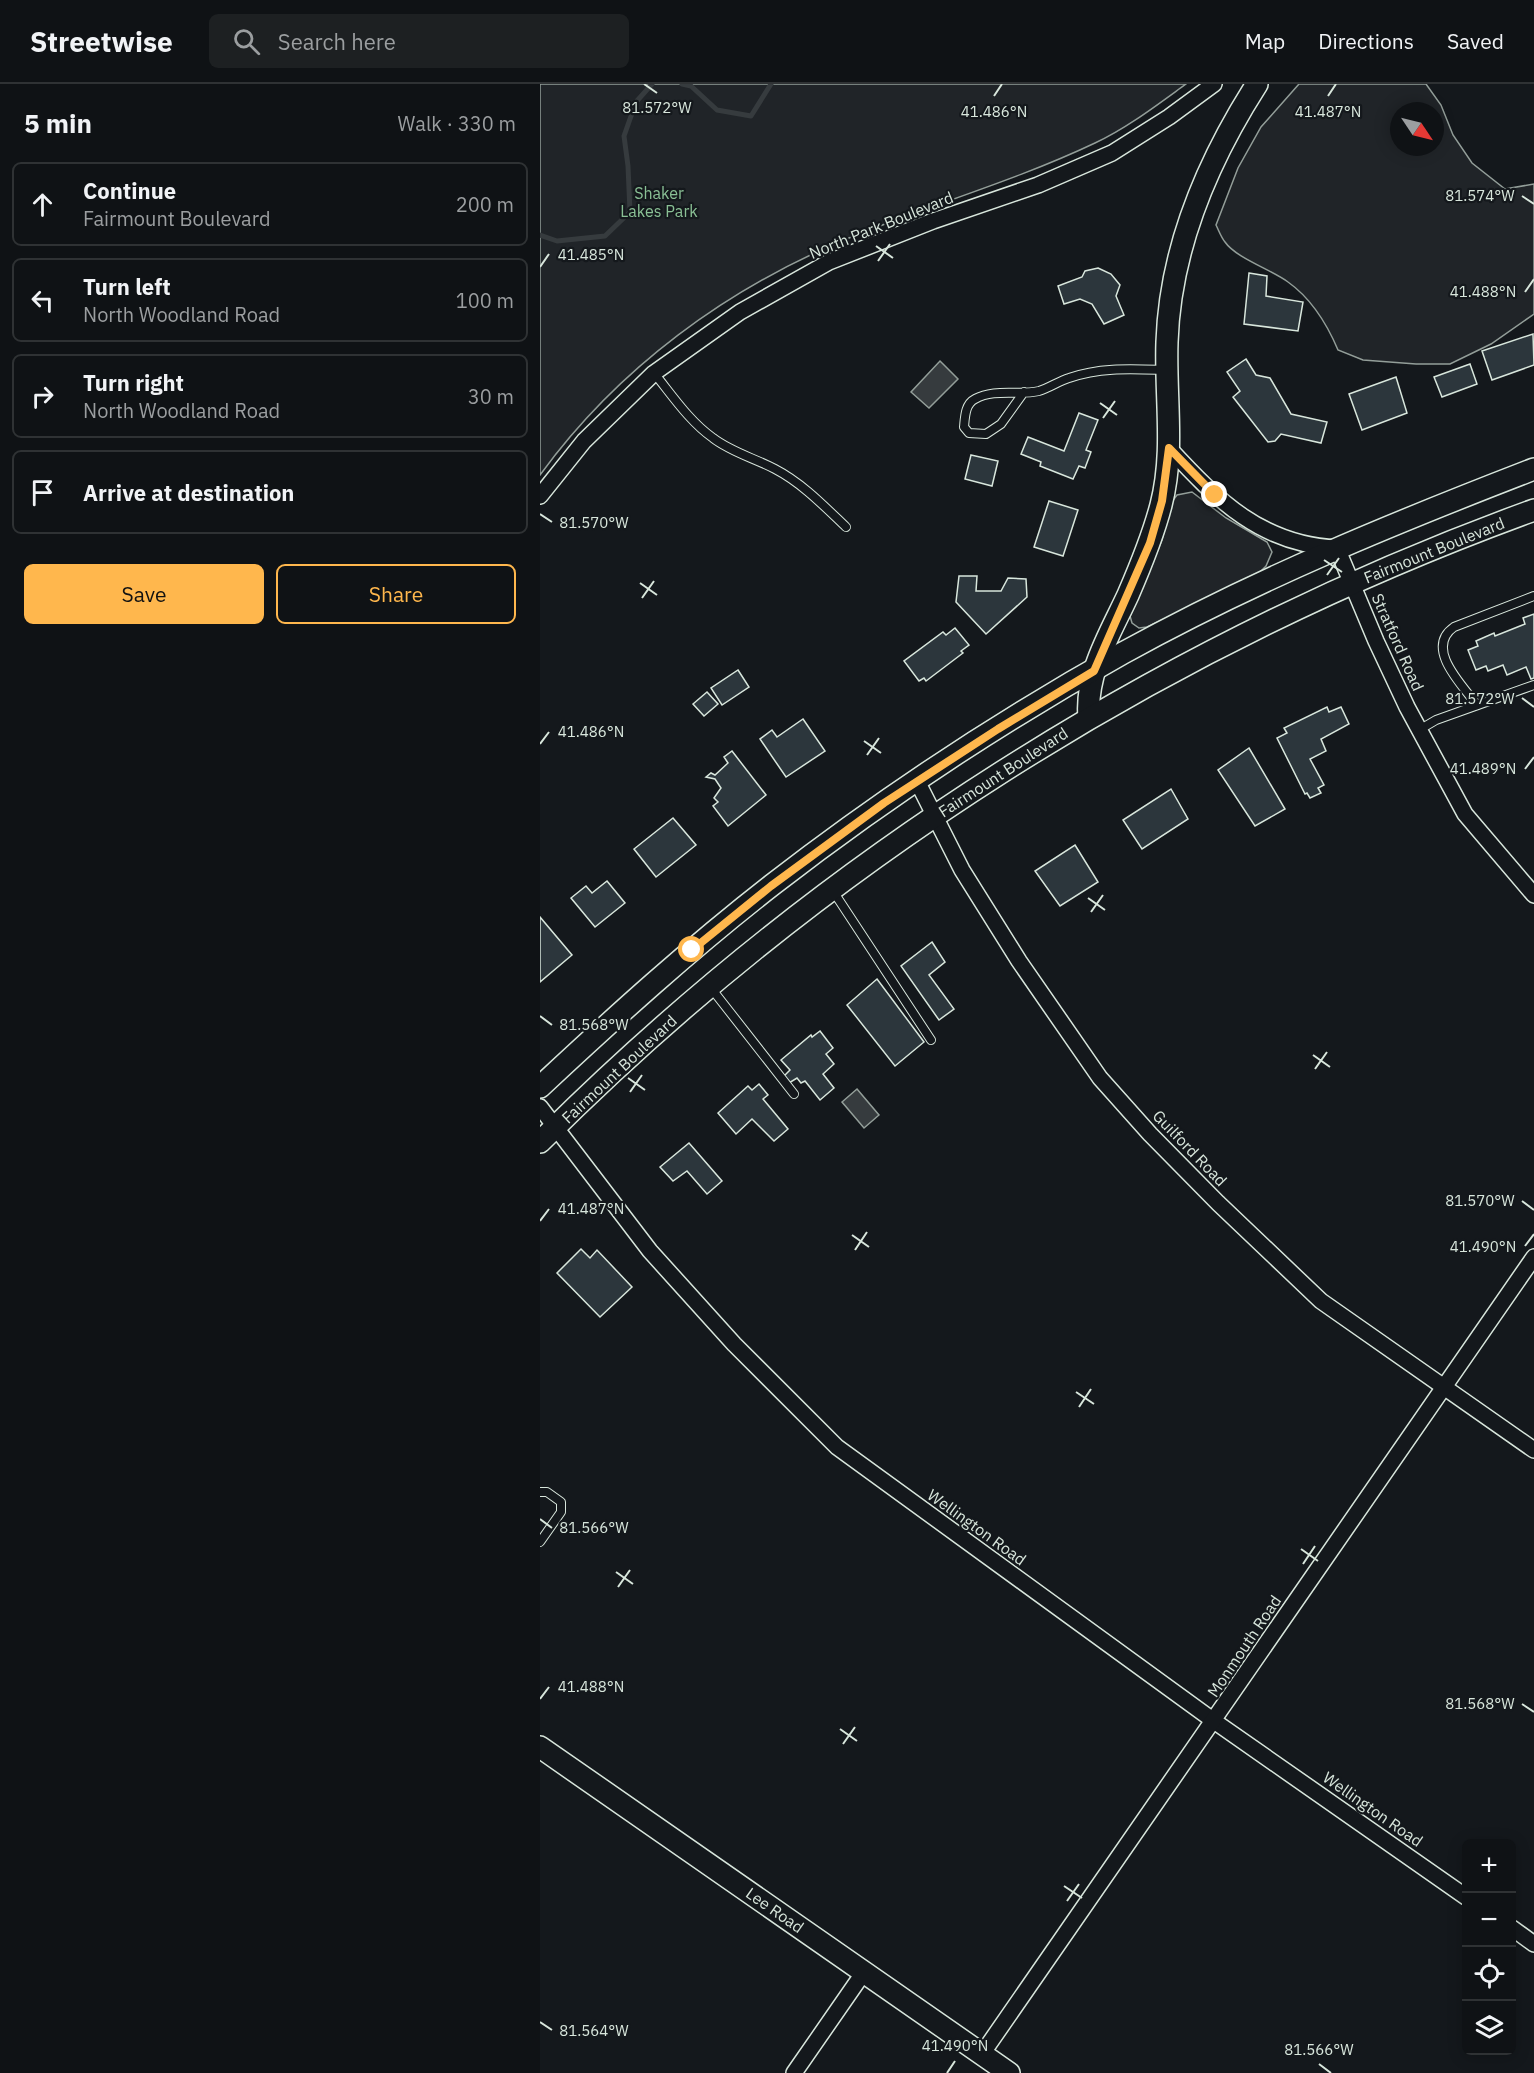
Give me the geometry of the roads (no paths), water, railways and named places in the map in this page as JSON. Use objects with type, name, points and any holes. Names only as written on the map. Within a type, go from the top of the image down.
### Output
[{"type":"main road","points":[[1089,718],[1088,698],[1094,671],[1150,543],[1162,501],[1169,448],[1166,370],[1171,300],[1185,235],[1194,206],[1218,151],[1257,84]]},
{"type":"main road","points":[[540,1087],[648,988],[748,904],[824,846],[1039,703],[1184,621],[1337,548],[1534,469]]},
{"type":"main road","name":"Fairmount Boulevard","points":[[540,1142],[710,986],[832,889],[934,817],[1089,718],[1196,660],[1353,583],[1534,510]]},
{"type":"main road","name":"Lee Road","points":[[540,1747],[1009,2073]]},
{"type":"street","name":"North Park Boulevard","points":[[540,496],[584,441],[654,373],[740,312],[830,262],[933,221],[1038,185],[1112,153],[1215,84]]},
{"type":"street","points":[[1169,448],[1215,495],[1247,520],[1295,542],[1337,548]]},
{"type":"street","name":"Stratford Road","points":[[1337,548],[1385,661],[1464,814],[1534,895]]},
{"type":"street","name":"Guilford Road","points":[[917,782],[973,889],[1019,961],[1100,1078],[1150,1134],[1218,1203],[1321,1301],[1534,1450]]},
{"type":"street","name":"Wellington Road","points":[[540,1107],[650,1251],[734,1344],[837,1447],[1214,1721],[1462,1894]]},
{"type":"street","name":"Monmouth Road","points":[[982,2054],[1534,1257]]},
{"type":"street","points":[[1516,1931],[1534,1944]]},
{"type":"street","points":[[795,2073],[864,1972]]},
{"type":"lane","points":[[1024,392],[1001,424],[986,434],[969,433],[964,427],[965,412],[974,399],[991,393],[1038,391],[1069,378],[1111,368],[1166,370]]},
{"type":"lane","points":[[654,373],[691,418],[712,438],[774,469],[800,485],[846,527]]},
{"type":"lane","points":[[1477,705],[1450,672],[1442,641],[1448,631],[1454,627],[1534,596]]},
{"type":"lane","points":[[1419,730],[1436,720],[1534,685]]},
{"type":"lane","points":[[832,889],[931,1040]]},
{"type":"lane","points":[[710,986],[794,1094]]},
{"type":"lane","points":[[540,1492],[547,1492],[561,1502],[561,1512],[540,1542]]},
{"type":"waterway","points":[[540,235],[557,241],[605,236],[630,212],[624,136],[636,102],[652,84]]},
{"type":"waterway","points":[[682,84],[691,86],[717,110],[751,116],[771,84]]},
{"type":"park label","name":"Shaker Lakes Park","points":[[659,202]]}]
